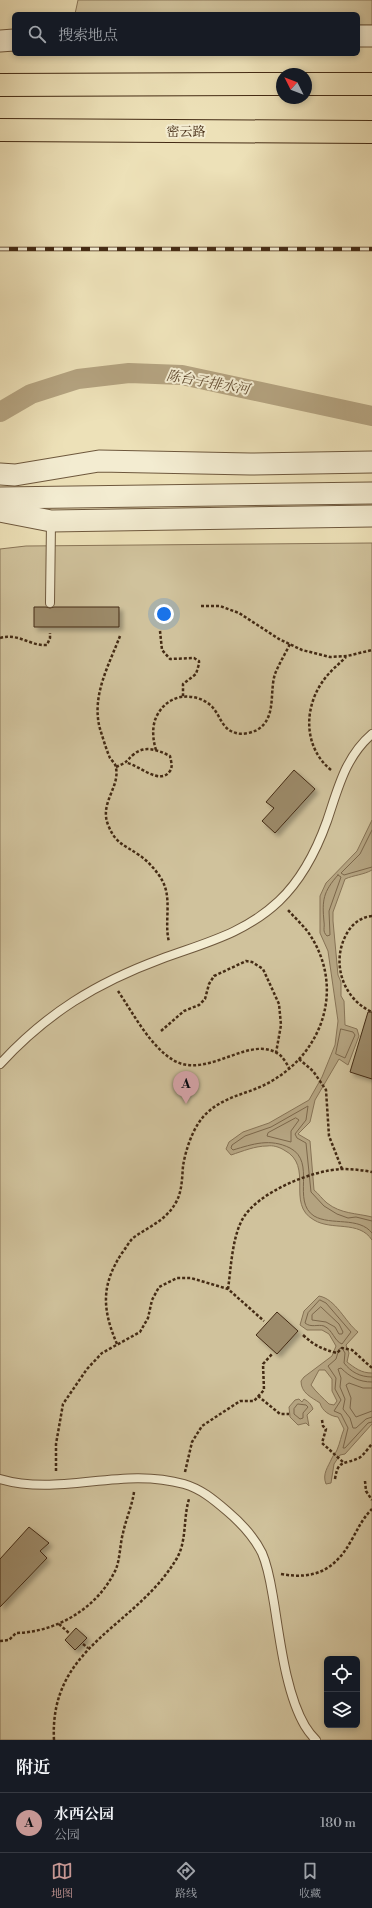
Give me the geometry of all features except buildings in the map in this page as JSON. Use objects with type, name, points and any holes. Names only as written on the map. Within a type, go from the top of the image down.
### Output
[{"type":"highway","points":[[0,85],[276,84]]},
{"type":"highway","points":[[312,84],[372,84]]},
{"type":"highway","name":"密云路","points":[[0,130],[372,132]]},
{"type":"street","points":[[360,36],[372,36]]},
{"type":"street","points":[[0,41],[12,40]]},
{"type":"street","points":[[0,474],[15,474],[100,461],[250,464],[372,462]]},
{"type":"street","points":[[0,484],[68,486],[372,484]]},
{"type":"street","points":[[0,498],[372,494]]},
{"type":"street","points":[[0,511],[51,521],[372,516]]},
{"type":"lane","points":[[50,603],[51,521]]},
{"type":"lane","points":[[0,1064],[45,1020],[76,999],[110,981],[171,956],[219,940],[245,927],[280,901],[305,867],[314,850],[327,822],[347,764],[365,740],[372,734]]},
{"type":"lane","points":[[0,1479],[26,1484],[57,1485],[137,1477],[183,1484],[205,1493],[234,1517],[248,1533],[261,1552],[269,1572],[287,1673],[294,1701],[305,1726],[316,1740]]},
{"type":"path","points":[[201,606],[220,606],[239,613],[257,626],[302,650],[330,657],[347,656],[372,650]]},
{"type":"path","points":[[160,631],[162,650],[170,659],[194,658],[199,661],[200,664],[196,674],[182,684],[183,697]]},
{"type":"path","points":[[0,638],[11,635],[39,645],[47,645],[50,638],[50,633]]},
{"type":"path","points":[[120,636],[103,678],[97,710],[104,741],[116,768],[116,779],[106,805],[108,825],[119,844],[140,855],[158,873],[164,883],[168,896],[166,932],[171,956]]},
{"type":"path","points":[[156,750],[153,742],[153,735],[157,715],[168,702],[183,697],[201,699],[207,703],[214,709],[223,724],[236,733],[245,733],[263,726],[268,719],[273,698],[273,685],[276,674],[290,644]]},
{"type":"path","points":[[341,778],[328,768],[314,749],[308,718],[311,705],[322,681],[347,656]]},
{"type":"path","points":[[116,768],[127,763],[134,754],[143,750],[156,750],[170,756],[172,763],[171,770],[167,775],[160,777],[152,775],[133,764],[127,763]]},
{"type":"path","points":[[117,1344],[106,1312],[105,1293],[114,1268],[132,1239],[154,1226],[175,1204],[181,1188],[183,1164],[195,1130],[207,1113],[221,1102],[234,1095],[255,1089],[271,1081],[289,1068],[299,1059],[311,1043],[325,1014],[328,982],[319,952],[308,932],[280,901]]},
{"type":"path","points":[[372,916],[358,920],[349,930],[342,942],[338,958],[341,976],[346,989],[355,1000],[372,1012]]},
{"type":"path","points":[[161,1031],[184,1011],[199,1005],[205,999],[209,984],[214,976],[246,961],[252,962],[264,969],[279,1004],[280,1025],[276,1052]]},
{"type":"path","points":[[110,981],[152,1039],[173,1060],[186,1064],[216,1062],[250,1049],[262,1048],[276,1052],[282,1057],[289,1068]]},
{"type":"path","points":[[299,1059],[318,1078],[326,1090],[329,1136],[342,1169]]},
{"type":"path","points":[[228,1289],[235,1238],[241,1221],[252,1205],[269,1193],[315,1174],[342,1169],[372,1172]]},
{"type":"path","points":[[57,1485],[56,1444],[63,1404],[87,1369],[102,1354],[140,1332],[148,1318],[152,1300],[159,1288],[167,1282],[177,1278],[191,1278],[228,1289],[264,1321]]},
{"type":"path","points":[[303,1335],[316,1347],[332,1352],[337,1353],[342,1348],[352,1350],[372,1368]]},
{"type":"path","points":[[183,1484],[192,1442],[202,1426],[240,1401],[254,1401],[264,1390],[263,1364],[273,1353]]},
{"type":"path","points":[[258,1396],[280,1414],[289,1414]]},
{"type":"path","points":[[322,1420],[323,1426],[326,1429],[322,1443],[343,1462]]},
{"type":"path","points":[[335,1478],[337,1468],[343,1462],[360,1457],[372,1444]]},
{"type":"path","points":[[0,1641],[9,1640],[16,1634],[28,1633],[60,1624],[76,1616],[103,1590],[116,1568],[137,1477]]},
{"type":"path","points":[[365,1481],[366,1491],[372,1500]]},
{"type":"path","points":[[54,1740],[53,1722],[57,1702],[69,1674],[88,1648],[131,1613],[170,1569],[182,1548],[185,1511],[192,1487]]},
{"type":"path","points":[[269,1572],[287,1575],[316,1574],[331,1566],[352,1541],[358,1525],[372,1509]]},
{"type":"path","points":[[60,1624],[69,1633]]},
{"type":"path","points":[[83,1644],[88,1648]]},
{"type":"shaded area","points":[[78,0],[372,0],[372,25],[360,25],[360,12],[75,12]]},
{"type":"shaded area","points":[[372,543],[372,1740],[0,1740],[0,549],[26,546]]},
{"type":"water","points":[[372,820],[372,870],[345,879],[333,912],[338,975],[341,982],[341,996],[344,1001],[345,1025],[357,1029],[359,1036],[348,1065],[339,1059],[315,1100],[310,1122],[298,1134],[310,1141],[314,1190],[332,1207],[349,1213],[372,1217],[372,1240],[367,1234],[360,1230],[321,1223],[314,1220],[306,1213],[301,1205],[298,1165],[293,1157],[284,1150],[274,1146],[262,1146],[231,1155],[226,1149],[229,1142],[243,1132],[269,1123],[309,1100],[322,1077],[335,1045],[338,1021],[328,951],[320,933],[320,896],[326,883],[357,851]]},
{"type":"water","points":[[319,1296],[330,1301],[358,1332],[346,1345],[349,1353],[347,1362],[361,1371],[372,1373],[372,1424],[345,1454],[340,1455],[334,1464],[331,1483],[326,1484],[326,1471],[332,1457],[337,1451],[344,1429],[338,1417],[327,1413],[320,1403],[305,1392],[301,1385],[301,1381],[304,1377],[332,1356],[336,1346],[329,1334],[322,1330],[307,1330],[300,1325],[304,1311]],"holes":[[[319,1370],[325,1370],[332,1379],[332,1391],[337,1401],[334,1405],[329,1404],[311,1385]]]},
{"type":"water","points":[[299,1399],[302,1402],[304,1399],[307,1401],[311,1404],[313,1409],[307,1415],[309,1426],[306,1423],[298,1425],[290,1417],[289,1407],[295,1400]]},
{"type":"waterway","name":"陈台子排水河","points":[[0,412],[31,394],[78,379],[129,373],[182,375],[372,416]]},
{"type":"railway","points":[[0,249],[372,249]]},
{"type":"place","name":"水西公园","points":[[186,1104]]}]
